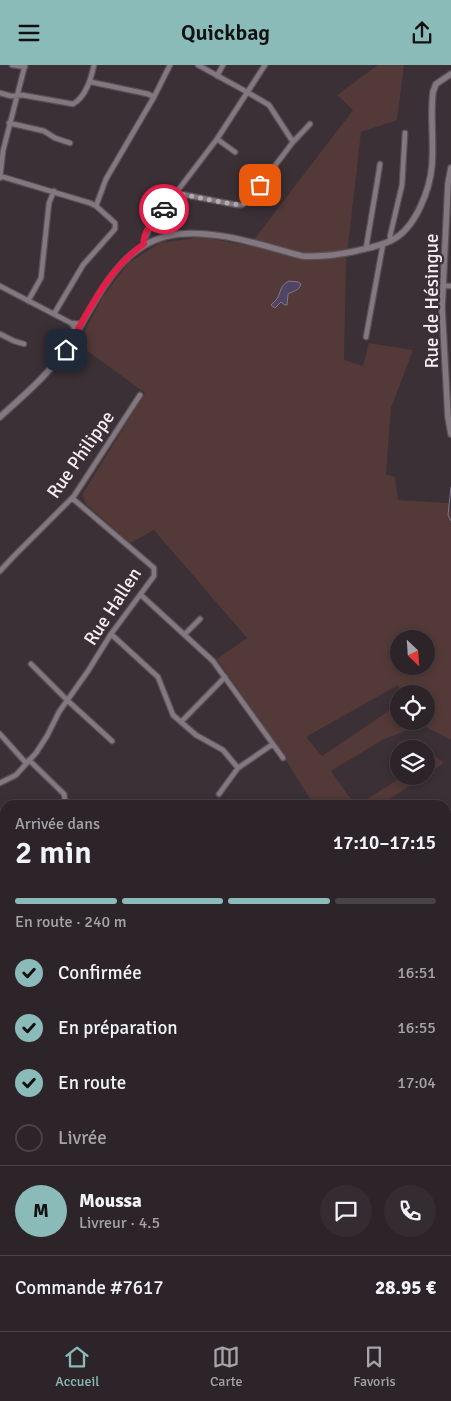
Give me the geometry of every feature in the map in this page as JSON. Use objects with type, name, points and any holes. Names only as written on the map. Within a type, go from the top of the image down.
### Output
[{"type":"street","points":[[12,65],[25,66],[10,123],[3,138],[0,177],[85,201],[96,206],[114,220],[116,225],[115,229],[83,265],[54,314]]},
{"type":"street","points":[[0,93],[73,104],[78,101],[91,82],[94,65]]},
{"type":"street","points":[[96,206],[106,179],[154,97],[170,65]]},
{"type":"street","points":[[198,65],[269,105],[293,142]]},
{"type":"street","points":[[217,76],[223,65]]},
{"type":"street","points":[[144,244],[150,227],[217,139],[265,65]]},
{"type":"street","points":[[0,417],[42,378],[66,350],[119,265],[144,244],[178,234],[208,234],[312,257],[380,245],[399,236],[409,225],[420,207],[427,190],[433,157],[433,92],[436,84],[451,74]]},
{"type":"street","points":[[91,82],[148,94],[154,97]]},
{"type":"street","points":[[10,123],[44,131],[55,138],[70,143]]},
{"type":"street","points":[[176,193],[242,205],[249,200],[293,142],[310,124]]},
{"type":"street","points":[[391,241],[390,236],[403,181],[405,133]]},
{"type":"street","points":[[217,139],[235,152]]},
{"type":"street","points":[[366,248],[380,164]]},
{"type":"street","name":"Rue de Hésingue","points":[[451,168],[448,183],[443,285],[443,326],[448,417],[451,434]]},
{"type":"street","points":[[28,301],[41,278],[49,203],[54,191]]},
{"type":"street","points":[[150,227],[149,233],[152,241]]},
{"type":"street","points":[[366,337],[380,245]]},
{"type":"street","points":[[443,285],[451,286]]},
{"type":"street","points":[[0,286],[71,323],[82,324]]},
{"type":"street","points":[[71,323],[77,331]]},
{"type":"street","points":[[0,334],[24,344]]},
{"type":"street","name":"Rue Philippe","points":[[0,571],[72,498],[140,395]]},
{"type":"street","name":"Rue Hallen","points":[[0,783],[16,775],[28,762],[42,743],[59,712],[88,671],[110,634],[154,576],[154,568],[72,498]]},
{"type":"street","points":[[141,595],[213,661],[283,758]]},
{"type":"street","points":[[185,634],[200,619]]},
{"type":"street","points":[[110,634],[158,677],[173,715],[196,735],[223,751],[238,768]]},
{"type":"street","points":[[31,664],[112,741]]},
{"type":"street","points":[[181,722],[225,677]]},
{"type":"street","points":[[0,734],[64,794],[65,800]]},
{"type":"street","points":[[220,794],[238,768],[273,744]]},
{"type":"shaded area","points":[[378,65],[404,65],[397,120],[361,132],[346,264],[344,360],[363,366],[369,343],[413,350],[391,408],[386,474],[395,477],[398,500],[448,503],[451,512],[451,740],[432,730],[435,730],[435,685],[390,685],[390,690],[306,737],[322,756],[390,710],[390,730],[408,730],[384,739],[331,771],[351,800],[311,800],[266,729],[217,659],[247,638],[154,530],[130,543],[86,504],[82,495],[145,393],[78,344],[102,298],[128,263],[160,243],[203,237],[249,246],[353,110],[337,95]]},
{"type":"shaded area","points":[[289,281],[301,284],[297,289],[288,294],[287,305],[281,302],[275,308],[271,305],[277,299],[282,287]]},
{"type":"shaded area","points":[[435,758],[444,763],[435,769]]},
{"type":"shaded area","points":[[390,785],[411,785],[388,800],[365,800]]},
{"type":"waterway","points":[[451,487],[448,515],[451,521]]},
{"type":"way so far","points":[[164,209],[176,193],[242,205],[249,200],[260,185]]},
{"type":"route","points":[[66,350],[108,280],[119,265],[144,244],[150,227],[164,209]]}]
